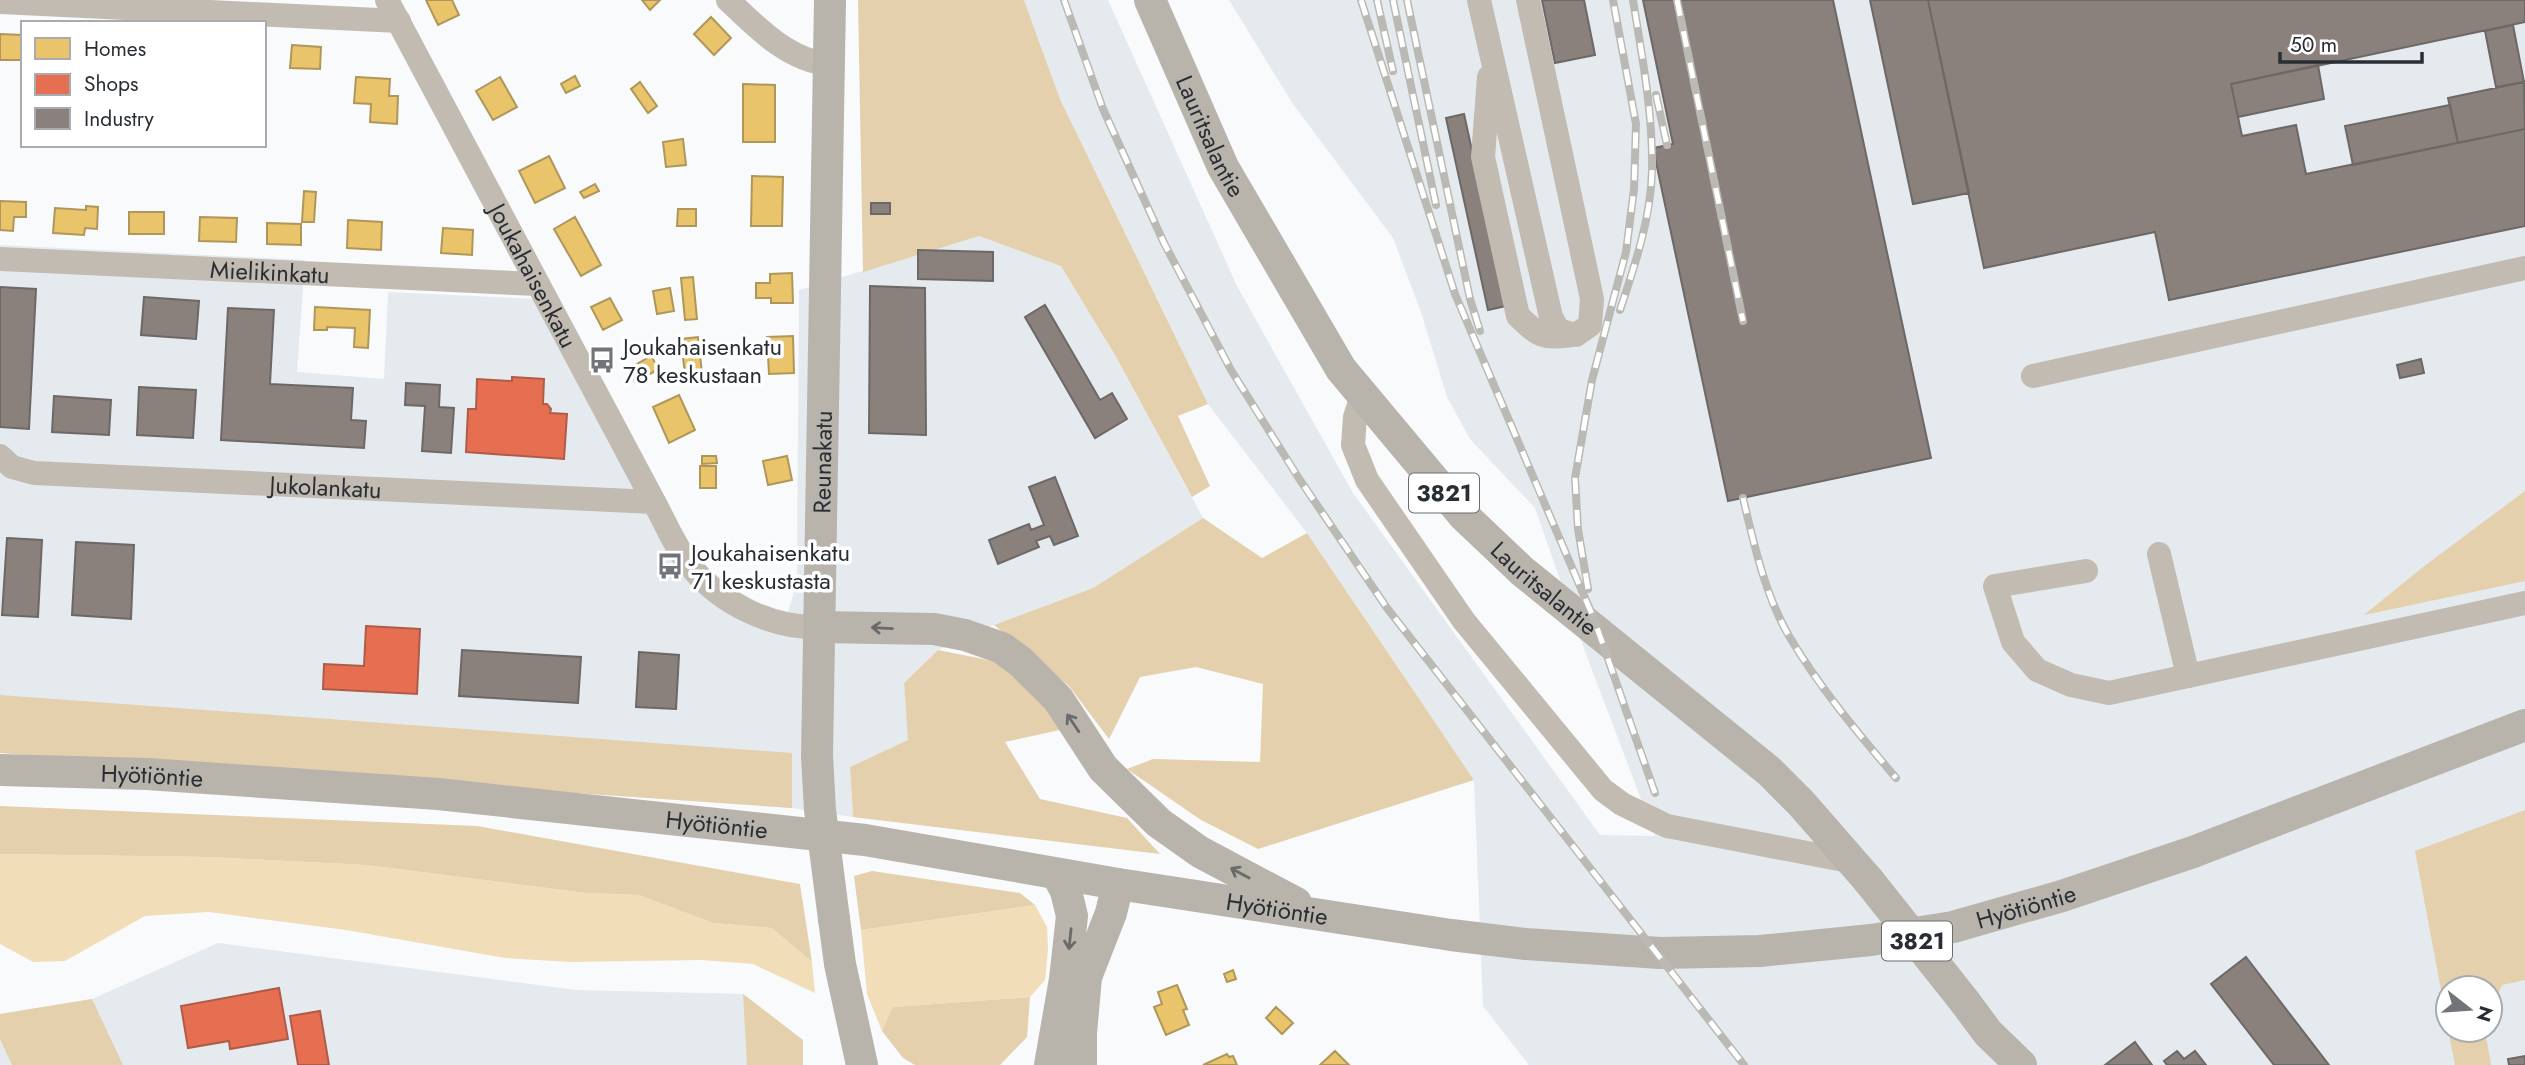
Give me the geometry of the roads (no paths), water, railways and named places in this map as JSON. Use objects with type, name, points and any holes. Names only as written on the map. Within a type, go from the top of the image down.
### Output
[{"type":"main road","name":"Reunakatu","points":[[830,0],[817,756],[820,810],[840,964],[862,1065]]},
{"type":"main road","name":"Lauritsalantie","points":[[1150,0],[1223,167],[1341,369],[1362,396],[1464,516],[1502,553],[1769,771],[1862,871],[1988,1033],[2005,1065]]},
{"type":"main road","points":[[820,627],[934,629],[965,635],[1002,648],[1058,699],[1103,768],[1159,822],[1200,852],[1322,916]]},
{"type":"main road","name":"Hyötiöntie","points":[[0,770],[147,774],[438,794],[865,840],[1322,916],[1525,944],[1660,953],[1760,951],[1871,940],[1953,928],[2062,896],[2193,852],[2525,725]]},
{"type":"main road","points":[[1051,1065],[1072,916],[1066,891],[1057,874]]},
{"type":"main road","points":[[1081,1065],[1086,977],[1111,913],[1118,884]]},
{"type":"main road","name":"Lauritsalantie","points":[[1988,1033],[2021,1065]]},
{"type":"street","points":[[728,0],[762,33],[812,63],[829,64]]},
{"type":"street","points":[[1479,0],[1551,317],[1558,330],[1576,335],[1590,324],[1592,299],[1528,0]]},
{"type":"street","points":[[0,2],[393,11]]},
{"type":"street","name":"Joukahaisenkatu","points":[[393,11],[691,568],[721,594],[762,618],[800,628],[820,627]]},
{"type":"street","name":"Mielikinkatu","points":[[0,259],[537,284]]},
{"type":"street","points":[[2033,376],[2525,268]]},
{"type":"street","points":[[1362,396],[1355,417],[1353,445],[1367,480],[1464,621],[1603,790],[1622,804],[1667,826],[1862,871]]},
{"type":"street","name":"Jukolankatu","points":[[0,456],[12,467],[34,473],[654,502]]},
{"type":"street","points":[[2159,554],[2188,676]]},
{"type":"street","points":[[2086,571],[1995,586],[2012,642],[2036,670],[2071,685],[2109,693],[2525,603]]},
{"type":"railway","points":[[1064,0],[1103,109],[1164,243],[1231,370],[1298,477],[1387,608],[1744,1065]]},
{"type":"railway","points":[[1361,0],[1455,294],[1594,619],[1655,793]]},
{"type":"railway","points":[[1377,0],[1393,71]]},
{"type":"railway","points":[[1393,0],[1436,205]]},
{"type":"railway","points":[[1407,0],[1470,299],[1480,331]]},
{"type":"railway","points":[[1588,589],[1578,529],[1575,478],[1592,380],[1626,252],[1634,189],[1636,124],[1613,0]]},
{"type":"railway","points":[[1620,310],[1645,224],[1652,170],[1649,106],[1633,0]]},
{"type":"railway","points":[[1677,0],[1743,321]]},
{"type":"railway","points":[[1656,95],[1667,145]]},
{"type":"railway","points":[[1743,498],[1767,586],[1789,636],[1853,727],[1896,778]]},
{"type":"place","name":"Joukahaisenkatu 78 keskustaan","points":[[602,360]]},
{"type":"place","name":"Joukahaisenkatu 71 keskustasta","points":[[670,566]]}]
